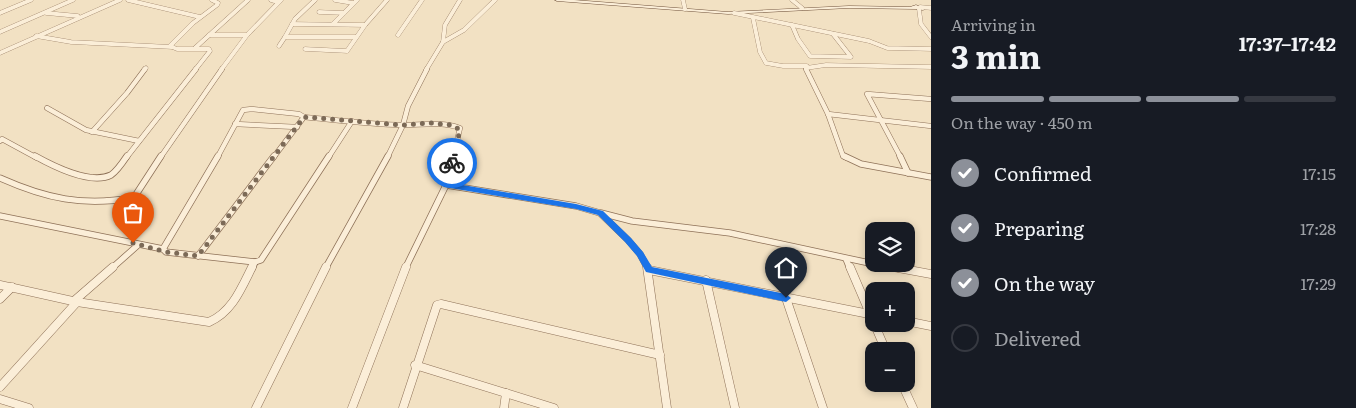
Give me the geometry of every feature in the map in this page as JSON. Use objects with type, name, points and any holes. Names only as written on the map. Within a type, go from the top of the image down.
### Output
[{"type":"street","points":[[0,13],[31,0]]},
{"type":"street","points":[[0,32],[73,0]]},
{"type":"street","points":[[0,53],[80,16],[120,0]]},
{"type":"street","points":[[128,0],[200,17]]},
{"type":"street","points":[[172,48],[170,46],[174,41],[200,17],[217,5],[218,2],[212,0]]},
{"type":"street","points":[[195,48],[248,0]]},
{"type":"street","points":[[271,0],[280,1]]},
{"type":"street","points":[[279,46],[292,24],[315,0]]},
{"type":"street","points":[[335,0],[353,3]]},
{"type":"street","points":[[333,24],[357,0]]},
{"type":"street","points":[[305,49],[344,52],[349,50],[365,25],[386,0]]},
{"type":"street","points":[[398,35],[422,0]]},
{"type":"street","points":[[443,42],[445,25],[460,0]]},
{"type":"street","points":[[256,408],[324,273],[403,125],[412,99],[433,57],[443,42],[464,30],[494,0]]},
{"type":"street","points":[[557,0],[734,13],[849,7],[916,6]]},
{"type":"street","points":[[573,0],[731,12],[852,6],[916,6],[931,8]]},
{"type":"street","points":[[683,0],[685,9]]},
{"type":"street","points":[[792,0],[802,8]]},
{"type":"street","points":[[124,212],[187,117],[247,34],[280,1]]},
{"type":"street","points":[[916,6],[921,24],[931,38]]},
{"type":"street","points":[[320,12],[344,13]]},
{"type":"street","points":[[46,13],[80,16]]},
{"type":"street","points":[[734,13],[868,41],[887,48],[931,48]]},
{"type":"street","points":[[753,18],[754,32],[760,52],[766,63],[783,66],[931,67]]},
{"type":"street","points":[[292,24],[365,25]]},
{"type":"street","points":[[792,25],[810,56],[851,57],[834,34]]},
{"type":"street","points":[[209,35],[247,34]]},
{"type":"street","points":[[0,141],[2,139],[38,159],[85,176],[102,178],[113,174],[210,51],[209,48],[172,48],[71,42],[36,36]]},
{"type":"street","points":[[285,37],[356,38]]},
{"type":"street","points":[[807,66],[806,71],[828,114],[841,153],[845,158],[861,164],[931,177]]},
{"type":"street","points":[[92,132],[127,93],[146,68]]},
{"type":"street","points":[[908,174],[882,121],[866,94],[931,100]]},
{"type":"street","points":[[47,108],[92,132],[139,141]]},
{"type":"street","points":[[163,249],[205,180],[243,110],[252,108],[299,114],[304,117],[403,125],[430,123],[452,125],[460,128],[446,185],[408,262],[352,408]]},
{"type":"street","points":[[828,114],[931,126]]},
{"type":"street","points":[[198,256],[304,117]]},
{"type":"street","points":[[0,284],[75,301],[209,322],[217,320],[228,311],[255,262],[264,257],[352,121]]},
{"type":"street","points":[[235,124],[297,127]]},
{"type":"street","points":[[0,178],[33,192],[72,202],[97,203],[133,198]]},
{"type":"street","points":[[446,185],[562,204],[632,221],[730,233],[865,262]]},
{"type":"street","points":[[600,213],[628,240],[640,254],[649,270],[667,408]]},
{"type":"street","points":[[0,216],[163,249],[166,252],[255,262]]},
{"type":"street","points":[[0,387],[75,301],[138,245]]},
{"type":"street","points":[[846,259],[865,301]]},
{"type":"street","points":[[649,270],[865,313]]},
{"type":"street","points":[[915,271],[931,274]]},
{"type":"street","points":[[706,280],[735,408]]},
{"type":"street","points":[[0,299],[12,287]]},
{"type":"street","points":[[786,298],[823,408]]},
{"type":"street","points":[[403,408],[434,310],[437,305],[441,304],[660,355]]},
{"type":"street","points":[[915,323],[931,326]]},
{"type":"street","points":[[415,366],[554,408]]},
{"type":"street","points":[[906,392],[913,408]]},
{"type":"street","points":[[504,408],[506,393]]},
{"type":"street","points":[[0,399],[29,408]]},
{"type":"way so far","points":[[133,243],[163,249],[166,252],[198,256],[304,117],[403,125],[430,123],[452,125],[460,128],[452,163]]},
{"type":"route","points":[[452,163],[446,185],[576,206],[600,213],[628,240],[640,254],[649,270],[706,280],[786,298]]}]
